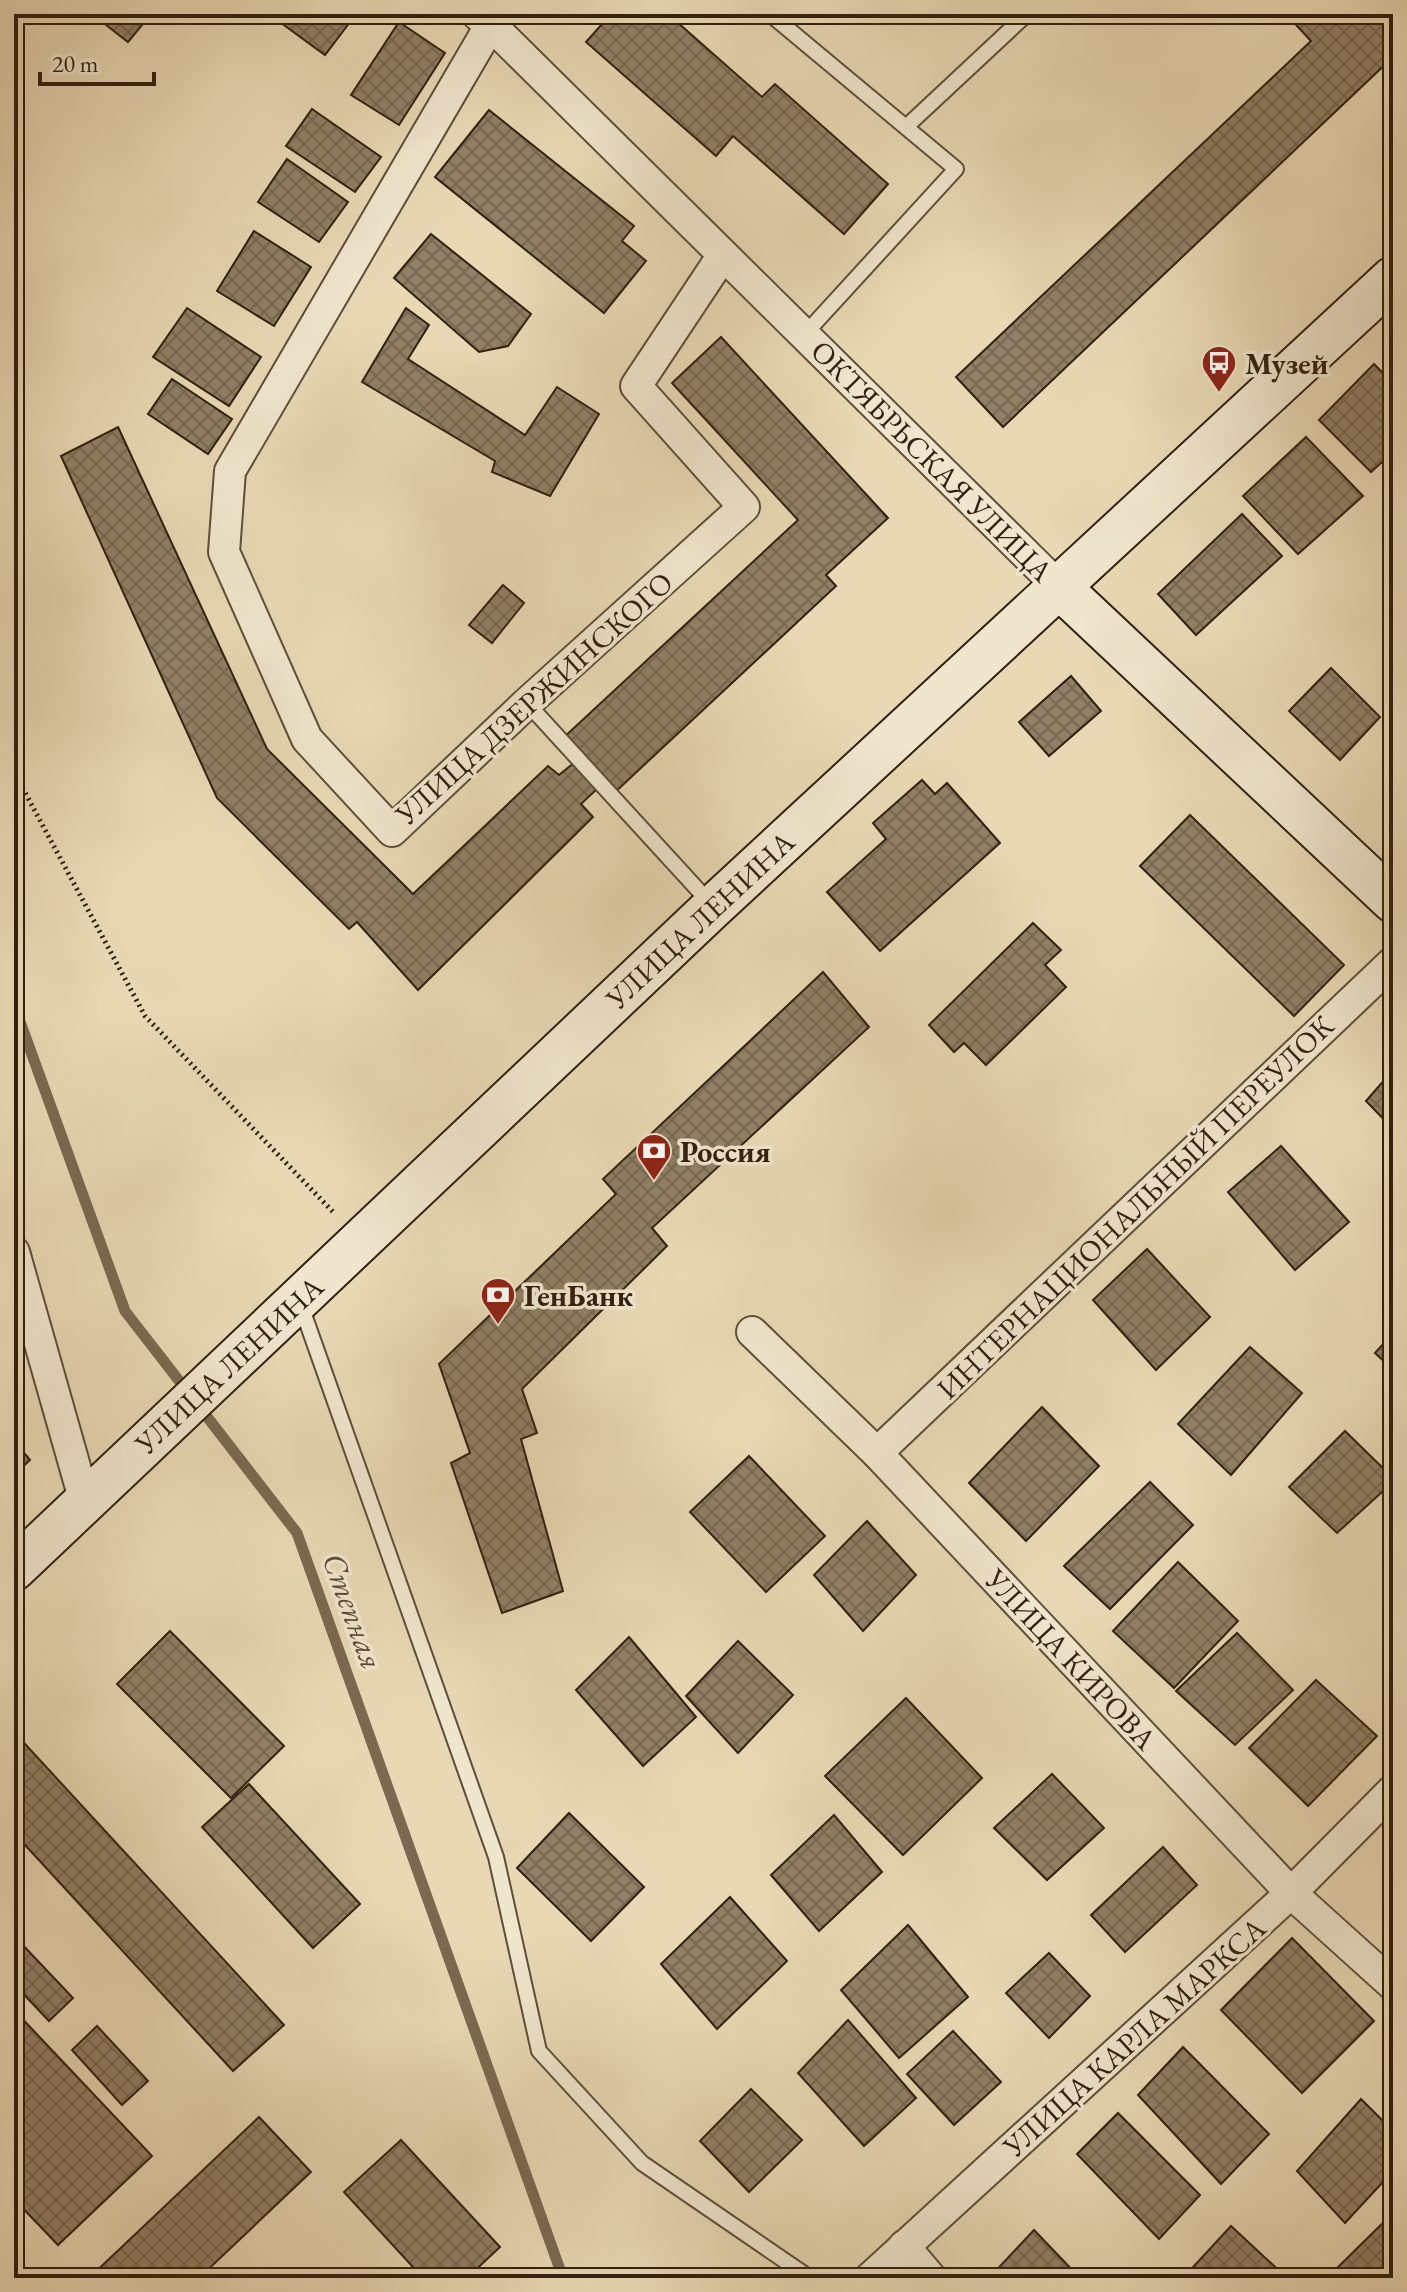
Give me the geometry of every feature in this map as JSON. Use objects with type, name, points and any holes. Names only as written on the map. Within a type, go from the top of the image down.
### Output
[{"type":"main road","name":"УЛИЦА ЛЕНИНА","points":[[14,1569],[713,907],[1393,278]]},
{"type":"main road","name":"ОКТЯБРЬСКАЯ УЛИЦА","points":[[1058,586],[1393,901]]},
{"type":"street","name":"ОКТЯБРЬСКАЯ УЛИЦА","points":[[488,18],[1058,586]]},
{"type":"street","name":"УЛИЦА ДЗЕРЖИНСКОГО","points":[[488,18],[230,471],[224,552],[307,739],[392,831],[527,703],[744,507],[636,386],[723,255]]},
{"type":"street","name":"ИНТЕРНАЦИОНАЛЬНЫЙ ПЕРЕУЛОК","points":[[877,1453],[1393,962]]},
{"type":"street","points":[[14,1253],[98,1489]]},
{"type":"street","name":"УЛИЦА КИРОВА","points":[[752,1332],[877,1453],[1291,1893],[1393,1985]]},
{"type":"street","name":"УЛИЦА КАРЛА МАРКСА","points":[[870,2278],[1291,1893],[1393,1790]]},
{"type":"street","points":[[904,2246],[931,2278]]},
{"type":"lane","points":[[770,14],[956,169],[804,335]]},
{"type":"lane","points":[[907,126],[1027,14]]},
{"type":"lane","points":[[527,703],[713,907]]},
{"type":"lane","points":[[299,1299],[496,1857],[539,2051],[642,2163],[810,2278]]},
{"type":"path","points":[[14,772],[145,1016],[361,1241]]},
{"type":"building","points":[[92,14],[151,14],[128,42]]},
{"type":"building","points":[[281,14],[356,14],[325,55],[277,20]]},
{"type":"building","points":[[611,14],[668,14],[762,97],[775,84],[888,184],[844,234],[733,136],[716,156],[586,42]]},
{"type":"building","points":[[1286,14],[1379,14],[1393,28],[1393,57],[1003,427],[956,377],[1311,41]]},
{"type":"building","points":[[399,22],[445,53],[399,125],[351,95]]},
{"type":"building","points":[[312,109],[381,157],[355,192],[286,146]]},
{"type":"building","points":[[489,110],[634,226],[622,241],[646,261],[604,313],[435,177]]},
{"type":"building","points":[[287,159],[348,202],[319,242],[258,202]]},
{"type":"building","points":[[254,231],[311,267],[274,326],[217,291]]},
{"type":"building","points":[[431,234],[531,314],[508,346],[479,352],[394,278]]},
{"type":"building","points":[[187,308],[261,357],[229,406],[153,357]]},
{"type":"building","points":[[406,308],[429,325],[408,359],[525,435],[557,387],[599,414],[550,496],[492,472],[495,461],[362,382]]},
{"type":"building","points":[[721,337],[888,518],[826,575],[836,586],[613,794],[562,739],[798,520],[672,383]]},
{"type":"building","points":[[1374,364],[1393,383],[1393,452],[1371,472],[1319,420]]},
{"type":"building","points":[[172,379],[232,419],[208,454],[148,414]]},
{"type":"building","points":[[118,427],[267,749],[413,894],[548,766],[559,775],[575,762],[598,788],[581,804],[593,817],[418,990],[357,922],[349,929],[217,798],[61,456]]},
{"type":"building","points":[[1306,437],[1363,496],[1298,554],[1243,496]]},
{"type":"building","points":[[1242,514],[1282,556],[1196,635],[1158,594]]},
{"type":"building","points":[[503,585],[524,603],[492,643],[469,625]]},
{"type":"building","points":[[1331,668],[1380,717],[1340,760],[1289,711]]},
{"type":"building","points":[[1071,676],[1101,711],[1049,756],[1019,722]]},
{"type":"building","points":[[922,780],[935,794],[947,783],[1000,843],[880,951],[827,892],[886,839],[873,823]]},
{"type":"building","points":[[1190,815],[1344,965],[1294,1016],[1140,866]]},
{"type":"building","points":[[1033,923],[1061,950],[1045,965],[1066,987],[986,1065],[964,1043],[954,1052],[929,1025]]},
{"type":"building","points":[[823,972],[869,1027],[652,1228],[667,1246],[522,1389],[537,1433],[521,1439],[563,1591],[502,1613],[451,1463],[470,1453],[439,1364],[616,1194],[603,1179]]},
{"type":"building","points":[[1393,1070],[1393,1129],[1366,1101]]},
{"type":"building","points":[[1281,1146],[1349,1222],[1295,1270],[1228,1192]]},
{"type":"building","points":[[1147,1249],[1210,1317],[1156,1370],[1093,1300]]},
{"type":"building","points":[[1393,1333],[1393,1370],[1375,1353]]},
{"type":"building","points":[[1250,1347],[1302,1393],[1231,1475],[1178,1424]]},
{"type":"building","points":[[1042,1407],[1099,1466],[1026,1541],[969,1483]]},
{"type":"building","points":[[1345,1431],[1393,1478],[1393,1482],[1337,1533],[1289,1487]]},
{"type":"building","points":[[14,1441],[30,1460],[14,1475]]},
{"type":"building","points":[[749,1456],[825,1536],[766,1592],[690,1512]]},
{"type":"building","points":[[1150,1482],[1193,1525],[1110,1609],[1064,1566]]},
{"type":"building","points":[[867,1521],[916,1575],[863,1631],[814,1575]]},
{"type":"building","points":[[1178,1562],[1238,1621],[1174,1688],[1113,1631]]},
{"type":"building","points":[[170,1631],[284,1746],[231,1798],[117,1684]]},
{"type":"building","points":[[1237,1633],[1293,1690],[1235,1745],[1176,1691]]},
{"type":"building","points":[[629,1637],[696,1717],[643,1766],[576,1690]]},
{"type":"building","points":[[738,1641],[793,1695],[738,1753],[686,1696]]},
{"type":"building","points":[[1316,1680],[1377,1736],[1308,1806],[1249,1748]]},
{"type":"building","points":[[906,1698],[982,1778],[903,1855],[825,1776]]},
{"type":"building","points":[[14,1732],[284,2025],[233,2071],[14,1833]]},
{"type":"building","points":[[1052,1774],[1104,1828],[1047,1880],[994,1828]]},
{"type":"building","points":[[249,1784],[360,1904],[313,1948],[202,1827]]},
{"type":"building","points":[[569,1813],[644,1887],[591,1941],[517,1868]]},
{"type":"building","points":[[834,1815],[882,1872],[819,1931],[771,1875]]},
{"type":"building","points":[[1163,1847],[1197,1885],[1125,1952],[1091,1915]]},
{"type":"building","points":[[730,1897],[787,1961],[717,2029],[661,1964]]},
{"type":"building","points":[[908,1925],[968,1997],[899,2058],[841,1990]]},
{"type":"building","points":[[1292,1938],[1374,2021],[1302,2093],[1221,2010]]},
{"type":"building","points":[[18,1940],[73,1998],[49,2021],[14,1984],[14,1944]]},
{"type":"building","points":[[1049,1953],[1090,1996],[1049,2038],[1006,1993]]},
{"type":"building","points":[[14,2010],[152,2156],[58,2245],[14,2199]]},
{"type":"building","points":[[848,2020],[916,2098],[864,2146],[798,2073]]},
{"type":"building","points":[[97,2026],[148,2081],[122,2105],[72,2050]]},
{"type":"building","points":[[953,2031],[1001,2082],[954,2125],[907,2074]]},
{"type":"building","points":[[1183,2047],[1269,2134],[1221,2184],[1138,2095]]},
{"type":"building","points":[[751,2089],[802,2140],[749,2192],[700,2141]]},
{"type":"building","points":[[1361,2099],[1393,2131],[1393,2171],[1345,2223],[1297,2171]]},
{"type":"building","points":[[1118,2113],[1200,2195],[1159,2239],[1077,2154]]},
{"type":"building","points":[[259,2117],[311,2172],[199,2278],[89,2278]]},
{"type":"building","points":[[401,2140],[500,2247],[467,2278],[423,2278],[344,2192]]},
{"type":"building","points":[[1393,2213],[1393,2276],[1327,2278]]},
{"type":"building","points":[[1231,2226],[1287,2278],[1183,2278]]},
{"type":"building","points":[[1034,2230],[1080,2278],[989,2278]]},
{"type":"waterway","name":"Степная","points":[[14,1005],[125,1311],[297,1533],[563,2278]]},
{"type":"place","name":"Музей","points":[[1219,394]]},
{"type":"place","name":"Россия","points":[[654,1182]]},
{"type":"place","name":"ГенБанк","points":[[498,1326]]}]
